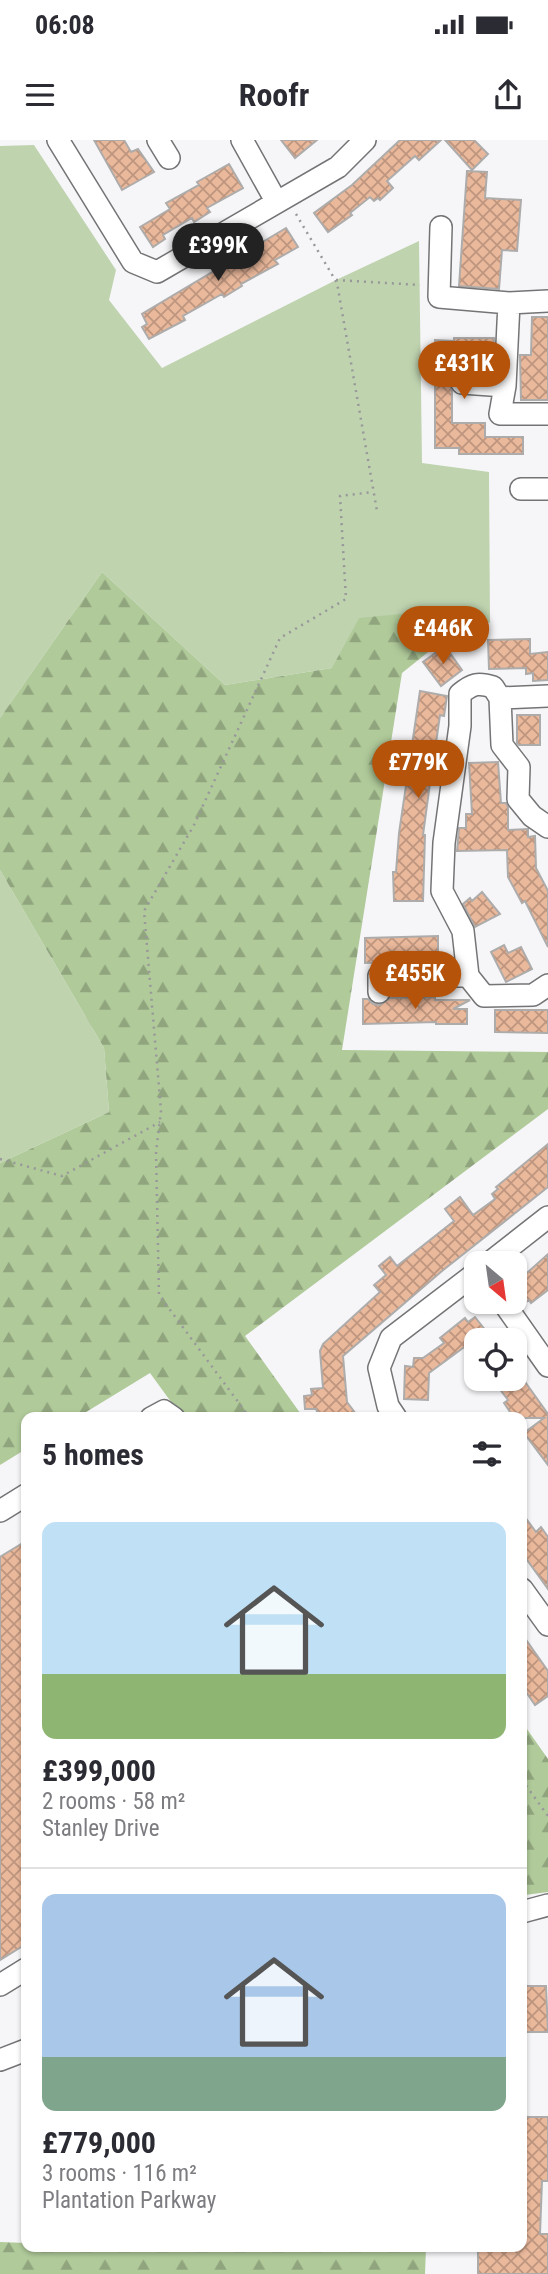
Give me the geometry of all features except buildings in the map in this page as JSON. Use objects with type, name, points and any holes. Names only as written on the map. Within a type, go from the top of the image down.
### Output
[{"type":"street","points":[[242,140],[281,199]]},
{"type":"street","points":[[67,143],[134,262],[157,272],[338,167],[365,140]]},
{"type":"street","points":[[441,227],[439,292],[509,303],[548,301]]},
{"type":"street","points":[[509,303],[505,386],[500,414],[548,414]]},
{"type":"street","points":[[462,383],[505,386]]},
{"type":"street","points":[[521,489],[548,489]]},
{"type":"street","points":[[548,827],[532,816],[518,799],[519,767],[502,745],[500,698],[493,687],[479,682],[460,694],[460,726],[444,843],[442,891],[463,931],[468,975],[484,996],[533,995],[548,985]]},
{"type":"street","points":[[500,698],[548,696]]},
{"type":"street","points":[[379,992],[379,976],[468,975]]},
{"type":"street","points":[[505,1251],[548,1217]]},
{"type":"street","points":[[392,1412],[388,1406],[379,1368],[391,1338],[464,1282]]},
{"type":"street","points":[[514,1314],[541,1343],[548,1366]]},
{"type":"street","points":[[0,1511],[21,1498]]},
{"type":"street","points":[[527,1596],[548,1625]]},
{"type":"street","points":[[527,1911],[548,1905]]},
{"type":"street","points":[[0,1985],[21,1972]]},
{"type":"street","points":[[0,2060],[21,2052]]},
{"type":"path","points":[[281,199],[337,283],[377,511]]},
{"type":"path","points":[[336,280],[439,292]]},
{"type":"path","points":[[246,1412],[159,1295],[156,1152],[161,1111],[144,911],[194,825],[280,638],[346,599],[340,496],[373,492]]},
{"type":"path","points":[[0,1158],[62,1176],[160,1122]]},
{"type":"path","points":[[527,1787],[548,1816]]},
{"type":"green space","points":[[34,145],[116,270],[109,300],[162,368],[419,241],[422,463],[489,472],[490,623],[468,620],[332,668],[225,685],[102,572],[0,718],[0,146]]},
{"type":"green space","points":[[102,572],[225,685],[332,668],[359,618],[411,613],[468,620],[402,673],[342,1050],[548,1052],[548,1109],[245,1336],[299,1412],[178,1412],[150,1373],[86,1412],[21,1412],[21,1452],[0,1465],[0,1163],[109,1112],[104,1048],[0,870],[0,718]]},
{"type":"green space","points":[[0,870],[104,1048],[109,1112],[0,1163]]},
{"type":"green space","points":[[527,1729],[548,1759],[548,1892],[527,1895]]},
{"type":"green space","points":[[0,2242],[21,2243],[21,2252],[426,2252],[425,2274],[0,2274]]}]
